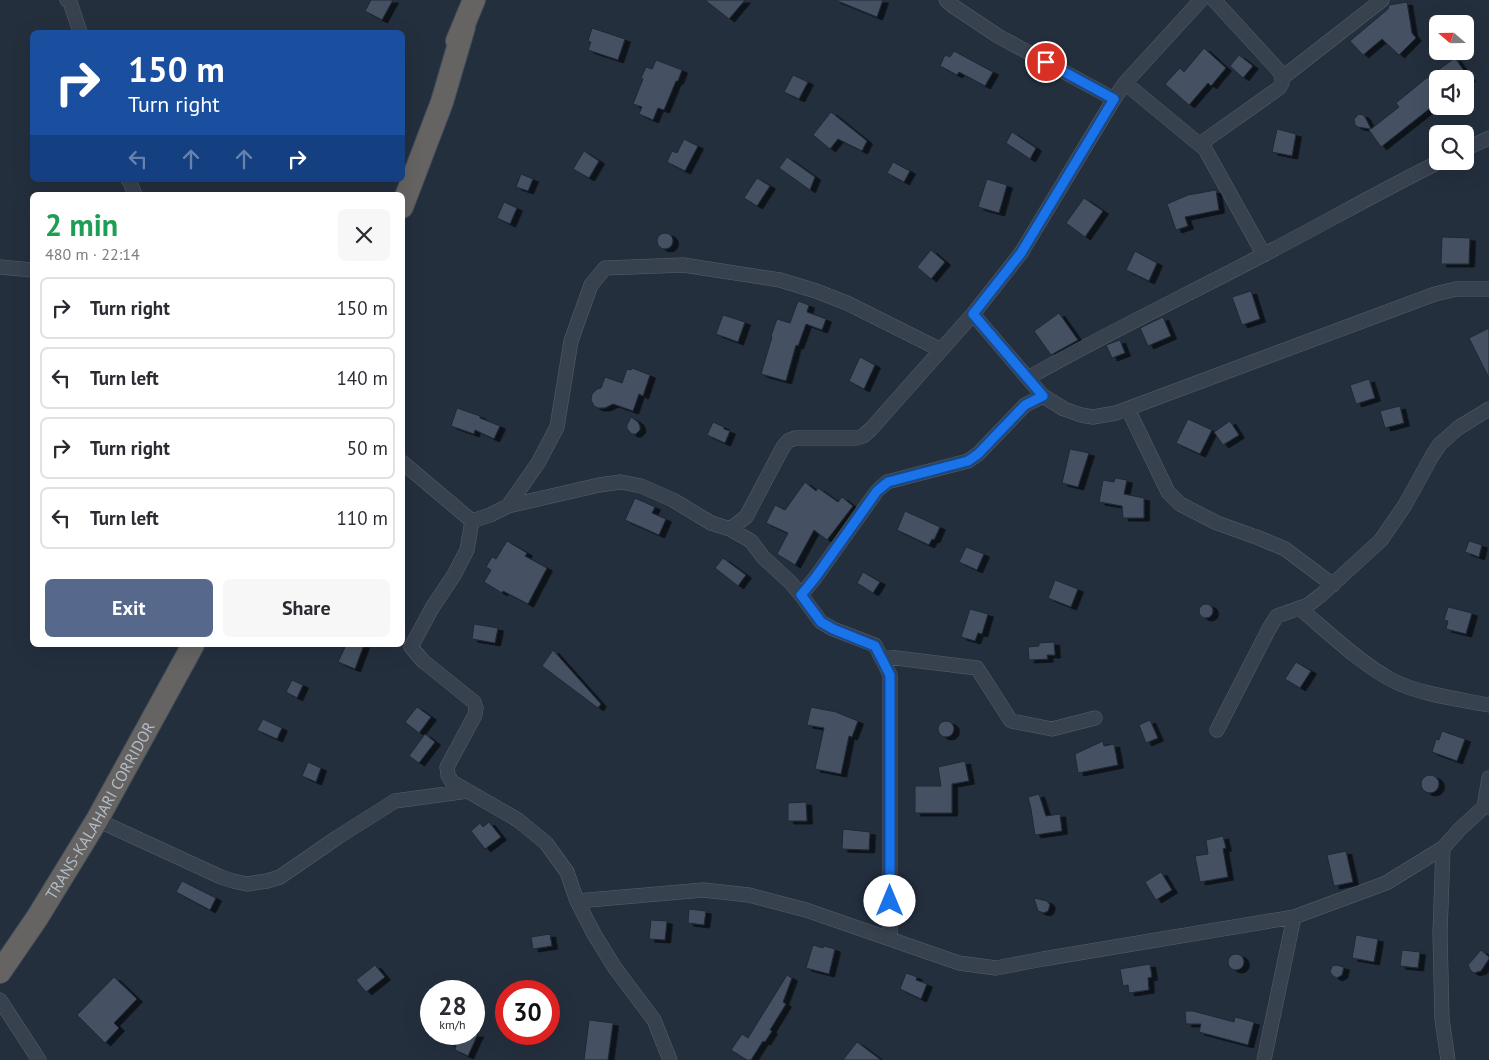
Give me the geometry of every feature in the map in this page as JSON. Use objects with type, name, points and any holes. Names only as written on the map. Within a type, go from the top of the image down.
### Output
[{"type":"highway","points":[[405,199],[442,102],[474,0]]},
{"type":"highway","points":[[405,165],[431,100],[464,27]]},
{"type":"highway","name":"TRANS-KALAHARI CORRIDOR","points":[[0,972],[37,918],[97,820],[192,647]]},
{"type":"street","points":[[67,0],[70,2],[79,30]]},
{"type":"street","points":[[946,0],[952,6],[998,36],[1114,99]]},
{"type":"street","points":[[730,529],[746,517],[788,441],[795,438],[858,438],[863,436],[941,350],[973,314],[1021,253],[1125,83],[1201,0]]},
{"type":"street","points":[[1200,144],[1279,88],[1282,83],[1280,72],[1214,0]]},
{"type":"street","points":[[1282,78],[1382,0]]},
{"type":"street","points":[[1125,83],[1200,144],[1209,154],[1264,255]]},
{"type":"street","points":[[1474,146],[1489,138]]},
{"type":"street","points":[[1028,378],[1429,167]]},
{"type":"street","points":[[508,506],[538,463],[557,427],[571,341],[591,285],[605,268],[682,265],[780,280],[847,303],[941,350]]},
{"type":"street","points":[[0,268],[30,270]]},
{"type":"street","points":[[973,314],[1043,396],[1064,409],[1094,417],[1128,409],[1434,294],[1456,289],[1489,288]]},
{"type":"street","points":[[801,595],[881,487],[888,482],[968,461],[978,454],[1025,405],[1043,396]]},
{"type":"street","points":[[1128,409],[1168,492],[1180,504],[1217,523],[1259,538],[1285,550],[1333,585]]},
{"type":"street","points":[[1217,730],[1277,616],[1308,605],[1333,585],[1381,540],[1405,505],[1440,444],[1458,428],[1489,409]]},
{"type":"street","points":[[405,465],[472,521]]},
{"type":"street","points":[[472,521],[508,506],[599,485],[621,482],[642,486],[673,500],[711,523],[730,529],[751,542],[763,557],[791,583],[821,622],[833,629],[875,646],[890,675],[890,939]]},
{"type":"street","points":[[472,521],[467,550],[454,576],[432,608],[411,647],[423,661],[474,702],[476,708],[475,715],[447,767],[448,775],[452,782],[518,820],[546,843],[567,872],[577,901],[594,934],[615,968],[654,1020],[670,1060]]},
{"type":"street","points":[[1300,608],[1389,679],[1456,699],[1489,705]]},
{"type":"street","points":[[880,656],[977,668],[1011,721],[1052,729],[1095,718]]},
{"type":"street","points":[[577,901],[703,890],[749,894],[806,910],[959,963],[996,968],[1294,917],[1386,884],[1443,848],[1460,829],[1486,807],[1489,778]]},
{"type":"street","points":[[97,820],[221,877],[247,884],[280,877],[395,801],[468,791]]},
{"type":"street","points":[[1443,848],[1440,933],[1442,1019],[1448,1060]]},
{"type":"street","points":[[1264,1060],[1294,917]]},
{"type":"street","points":[[0,1000],[39,1060]]},
{"type":"building","points":[[371,0],[393,0],[382,20],[365,11]]},
{"type":"building","points":[[705,0],[745,0],[729,19]]},
{"type":"building","points":[[835,0],[883,0],[877,17]]},
{"type":"building","points":[[1407,2],[1412,33],[1416,38],[1399,55],[1382,39],[1363,55],[1350,41],[1388,9],[1389,5]]},
{"type":"building","points":[[592,28],[625,39],[618,60],[588,50],[591,42],[588,41]]},
{"type":"building","points":[[1204,48],[1226,68],[1211,86],[1208,83],[1189,105],[1165,84],[1180,68],[1184,72]]},
{"type":"building","points":[[954,51],[993,72],[985,86],[959,72],[957,75],[940,66],[945,55],[950,57]]},
{"type":"building","points":[[1239,55],[1253,66],[1243,78],[1230,66]]},
{"type":"building","points":[[656,60],[682,70],[664,110],[658,108],[653,120],[639,114],[642,107],[633,104],[646,67],[652,69]]},
{"type":"building","points":[[1452,60],[1456,60],[1464,70],[1438,70]]},
{"type":"building","points":[[793,75],[808,82],[799,99],[784,92]]},
{"type":"building","points":[[1429,76],[1429,109],[1381,147],[1370,129],[1355,125],[1354,119],[1359,114],[1363,115],[1371,129],[1399,107],[1396,103]]},
{"type":"building","points":[[831,112],[867,141],[862,151],[838,139],[830,149],[813,135]]},
{"type":"building","points":[[1277,129],[1296,134],[1292,156],[1272,152]]},
{"type":"building","points":[[1012,132],[1036,148],[1030,159],[1006,143]]},
{"type":"building","points":[[684,139],[698,146],[685,171],[667,162],[672,151],[677,153]]},
{"type":"building","points":[[584,151],[599,161],[589,178],[573,169]]},
{"type":"building","points":[[787,157],[815,177],[810,190],[779,168]]},
{"type":"building","points":[[893,162],[910,171],[904,182],[887,173]]},
{"type":"building","points":[[521,174],[533,179],[528,191],[516,187]]},
{"type":"building","points":[[757,178],[770,186],[757,206],[744,198]]},
{"type":"building","points":[[987,179],[1007,185],[999,213],[978,207]]},
{"type":"building","points":[[1216,190],[1219,210],[1185,217],[1188,226],[1176,230],[1167,204],[1188,195]]},
{"type":"building","points":[[1084,198],[1103,211],[1085,237],[1066,223]]},
{"type":"building","points":[[504,202],[517,208],[510,224],[497,218]]},
{"type":"building","points":[[665,233],[673,241],[665,249],[657,241]]},
{"type":"building","points":[[1442,237],[1470,238],[1469,264],[1441,264]]},
{"type":"building","points":[[931,250],[945,262],[931,279],[917,267]]},
{"type":"building","points":[[1135,251],[1157,263],[1149,281],[1126,270]]},
{"type":"building","points":[[1251,291],[1260,319],[1242,325],[1232,297]]},
{"type":"building","points":[[798,301],[809,305],[807,312],[826,319],[822,330],[806,324],[798,346],[796,345],[786,381],[761,374],[777,319],[790,323]]},
{"type":"building","points":[[1059,313],[1078,340],[1051,355],[1034,331]]},
{"type":"building","points":[[723,315],[745,322],[738,342],[716,334]]},
{"type":"building","points":[[1163,317],[1171,336],[1148,346],[1140,328]]},
{"type":"building","points":[[1489,328],[1489,378],[1469,338]]},
{"type":"building","points":[[1120,340],[1125,353],[1112,358],[1106,345]]},
{"type":"building","points":[[860,357],[875,365],[864,389],[849,381]]},
{"type":"building","points":[[632,368],[650,375],[643,396],[639,394],[633,411],[613,404],[605,408],[594,406],[591,400],[592,394],[601,388],[605,377],[622,383],[627,369],[631,370]]},
{"type":"building","points":[[1369,379],[1375,398],[1356,404],[1350,385]]},
{"type":"building","points":[[1400,406],[1404,423],[1385,428],[1380,411]]},
{"type":"building","points":[[457,408],[480,416],[480,418],[500,426],[494,439],[475,430],[474,434],[451,426]]},
{"type":"building","points":[[631,417],[640,426],[640,430],[636,434],[632,434],[627,429]]},
{"type":"building","points":[[1188,419],[1212,430],[1200,454],[1176,443]]},
{"type":"building","points":[[1230,421],[1239,435],[1223,445],[1214,432]]},
{"type":"building","points":[[713,422],[730,431],[725,443],[707,435]]},
{"type":"building","points":[[1070,449],[1089,453],[1078,487],[1062,483]]},
{"type":"building","points":[[1115,478],[1127,480],[1124,494],[1144,498],[1144,518],[1123,518],[1122,506],[1099,502],[1103,480],[1114,482]]},
{"type":"building","points":[[805,482],[816,491],[818,488],[838,502],[842,497],[853,506],[827,540],[814,530],[795,565],[777,554],[788,533],[766,523],[775,505],[785,510]]},
{"type":"building","points":[[635,498],[655,507],[652,513],[666,519],[659,535],[625,520]]},
{"type":"building","points":[[905,511],[940,527],[934,540],[932,539],[929,545],[897,530]]},
{"type":"building","points":[[507,541],[527,553],[525,556],[547,568],[528,604],[503,591],[502,593],[484,582],[491,570],[486,567],[492,557],[496,559]]},
{"type":"building","points":[[1469,541],[1482,545],[1479,557],[1465,552]]},
{"type":"building","points":[[966,547],[984,554],[977,570],[959,562]]},
{"type":"building","points":[[723,558],[746,575],[738,586],[715,568]]},
{"type":"building","points":[[863,572],[880,582],[873,593],[857,583]]},
{"type":"building","points":[[1055,580],[1078,589],[1071,607],[1048,598]]},
{"type":"building","points":[[1206,604],[1211,606],[1213,611],[1211,616],[1206,618],[1201,616],[1199,611],[1201,606]]},
{"type":"building","points":[[1448,607],[1472,613],[1466,634],[1446,629],[1448,621],[1444,620]]},
{"type":"building","points":[[970,609],[988,614],[982,634],[978,633],[975,641],[961,637]]},
{"type":"building","points":[[474,624],[498,628],[495,643],[472,639]]},
{"type":"building","points":[[1054,642],[1055,655],[1047,655],[1048,659],[1029,660],[1028,647],[1039,646],[1039,643]]},
{"type":"building","points":[[345,647],[363,647],[355,669],[338,662]]},
{"type":"building","points":[[553,650],[601,704],[598,708],[542,666]]},
{"type":"building","points":[[1296,662],[1311,671],[1300,688],[1285,679]]},
{"type":"building","points":[[292,680],[303,685],[297,698],[286,692]]},
{"type":"building","points":[[417,707],[431,717],[419,733],[405,722]]},
{"type":"building","points":[[811,707],[836,712],[858,721],[852,737],[849,736],[841,774],[815,769],[824,728],[807,725]]},
{"type":"building","points":[[263,719],[282,728],[277,739],[257,730]]},
{"type":"building","points":[[1150,720],[1158,738],[1146,743],[1139,725]]},
{"type":"building","points":[[946,721],[954,729],[946,737],[938,729]]},
{"type":"building","points":[[1442,731],[1465,739],[1457,761],[1432,752],[1436,739],[1439,740]]},
{"type":"building","points":[[425,734],[435,742],[419,763],[409,756]]},
{"type":"building","points":[[1103,741],[1104,746],[1114,744],[1118,765],[1078,773],[1075,754]]},
{"type":"building","points":[[965,761],[969,781],[952,784],[952,813],[915,813],[915,786],[941,786],[938,767]]},
{"type":"building","points":[[308,762],[321,768],[316,782],[302,776]]},
{"type":"building","points":[[1430,775],[1436,778],[1439,784],[1436,790],[1430,793],[1424,790],[1421,784],[1424,778]]},
{"type":"building","points":[[1039,794],[1046,816],[1060,814],[1062,831],[1035,835],[1028,797]]},
{"type":"building","points":[[806,802],[807,821],[788,821],[788,803]]},
{"type":"building","points":[[489,822],[501,837],[485,849],[471,831],[480,823],[483,827]]},
{"type":"building","points":[[843,829],[870,832],[869,850],[842,849]]},
{"type":"building","points":[[1223,836],[1226,848],[1223,849],[1228,877],[1200,882],[1195,856],[1208,854],[1206,840]]},
{"type":"building","points":[[1346,851],[1353,882],[1334,886],[1327,855]]},
{"type":"building","points":[[1161,872],[1172,890],[1156,900],[1145,882]]},
{"type":"building","points":[[182,881],[216,898],[210,910],[176,892]]},
{"type":"building","points":[[1034,898],[1047,901],[1050,905],[1048,911],[1044,913],[1038,911]]},
{"type":"building","points":[[689,909],[706,911],[704,925],[688,923]]},
{"type":"building","points":[[651,920],[667,921],[665,940],[649,939]]},
{"type":"building","points":[[550,934],[552,946],[533,949],[531,937]]},
{"type":"building","points":[[1356,935],[1378,939],[1374,962],[1352,958]]},
{"type":"building","points":[[813,945],[835,949],[829,974],[806,968]]},
{"type":"building","points":[[1402,950],[1420,952],[1418,968],[1400,966]]},
{"type":"building","points":[[1481,950],[1489,959],[1481,971],[1474,973],[1468,965]]},
{"type":"building","points":[[1236,954],[1244,962],[1236,970],[1228,962]]},
{"type":"building","points":[[1150,964],[1152,977],[1148,978],[1149,990],[1129,993],[1128,985],[1123,986],[1120,969]]},
{"type":"building","points":[[375,965],[385,977],[366,992],[356,980]]},
{"type":"building","points":[[1332,966],[1344,967],[1342,975],[1337,978],[1330,972]]},
{"type":"building","points":[[906,973],[917,977],[916,980],[927,984],[921,999],[900,989]]},
{"type":"building","points":[[787,975],[792,978],[783,1002],[786,1004],[765,1042],[763,1041],[751,1060],[747,1060],[731,1050],[742,1034],[748,1038]]},
{"type":"building","points":[[114,977],[137,999],[114,1023],[119,1028],[105,1043],[77,1015]]},
{"type":"building","points":[[1185,1011],[1193,1011],[1234,1022],[1235,1017],[1254,1022],[1248,1045],[1199,1032],[1201,1024],[1186,1024]]},
{"type":"building","points":[[589,1020],[613,1023],[608,1060],[584,1060]]},
{"type":"building","points":[[857,1042],[881,1060],[843,1060]]},
{"type":"building","points":[[454,1045],[473,1045],[468,1056],[455,1050],[456,1046]]},
{"type":"route","points":[[890,901],[890,675],[875,646],[833,629],[821,622],[801,595],[881,487],[888,482],[968,461],[978,454],[1025,405],[1043,396],[973,314],[1021,253],[1088,139],[1114,99],[1046,62]]}]
